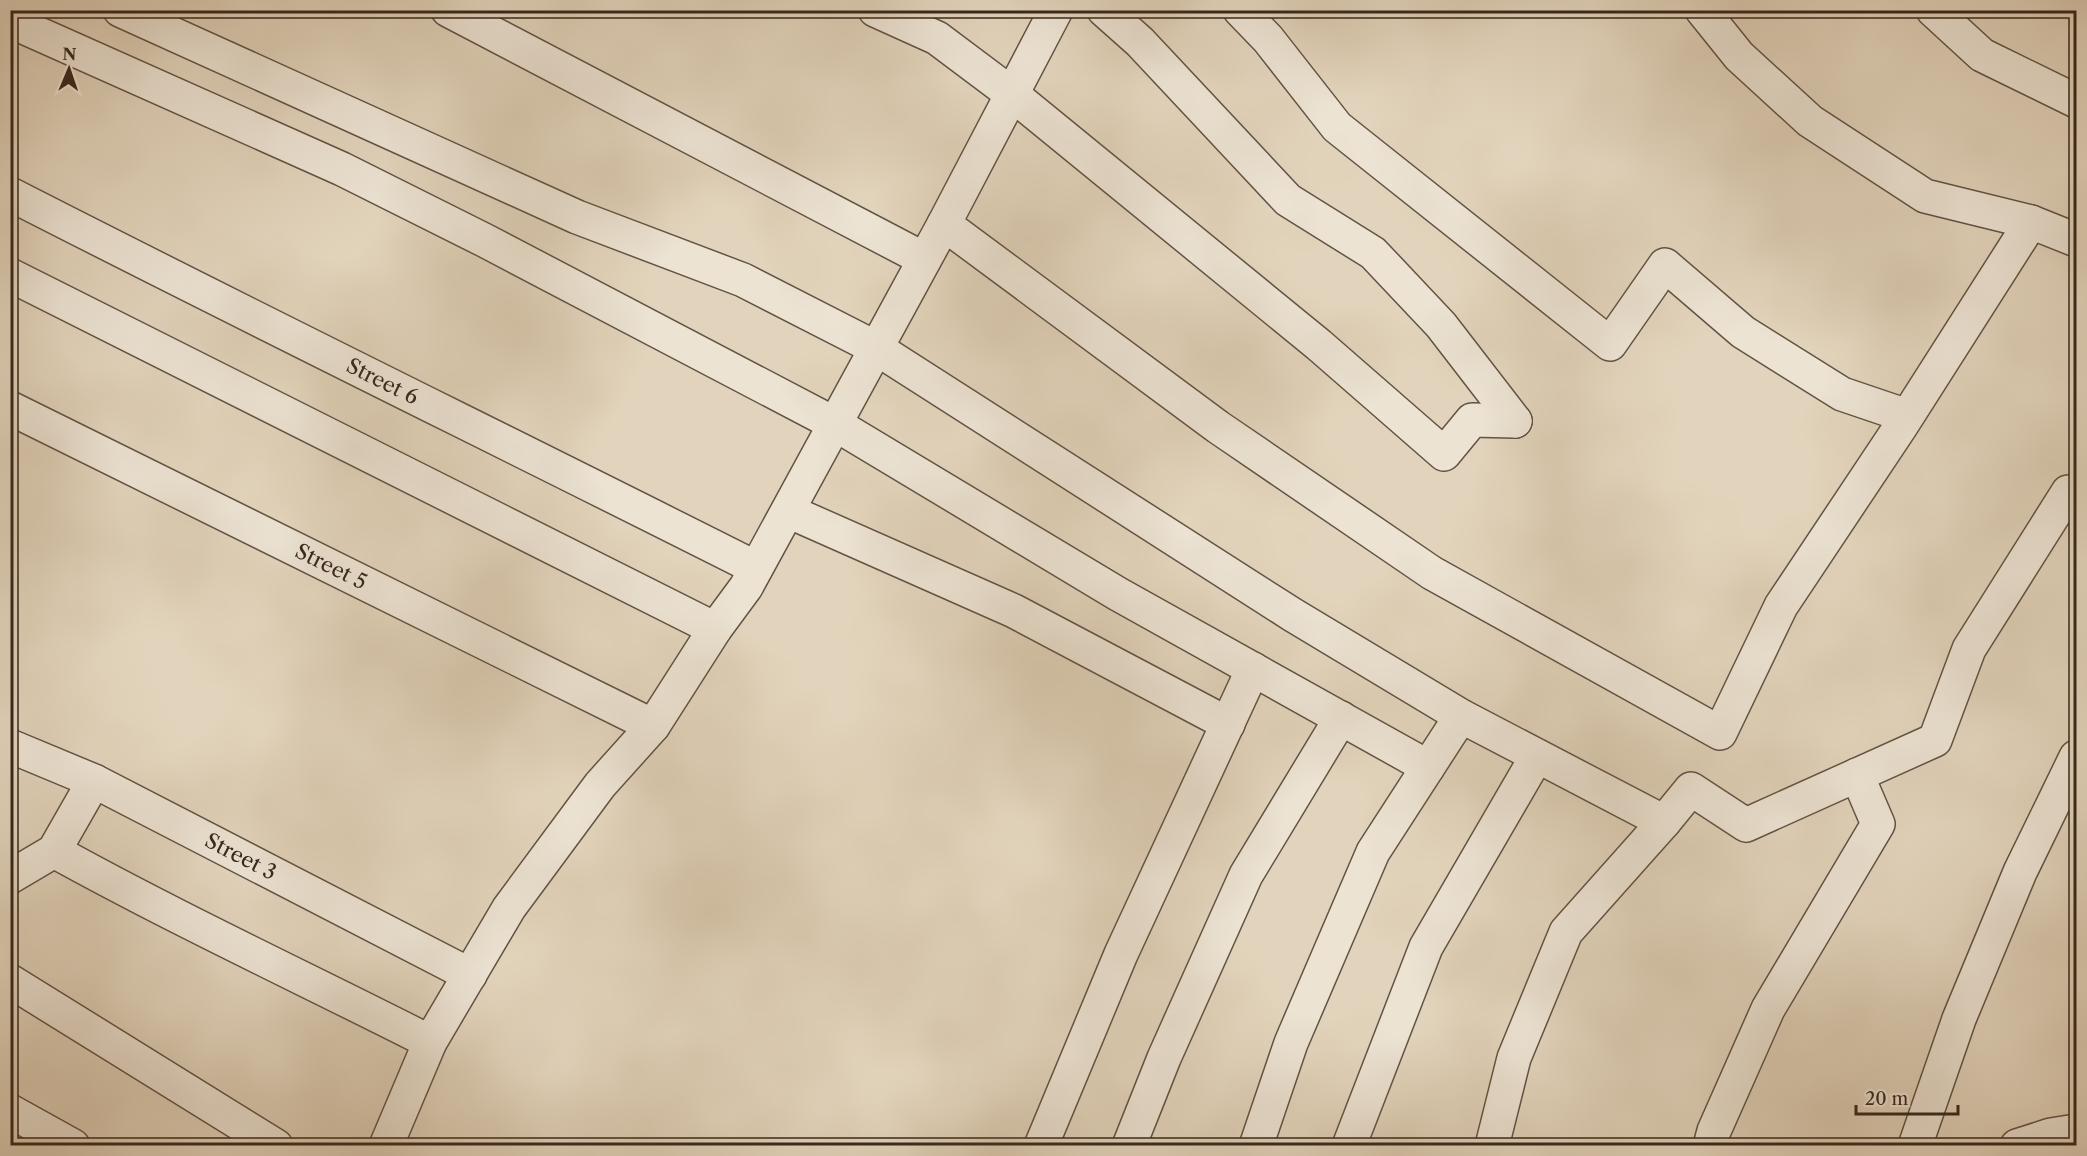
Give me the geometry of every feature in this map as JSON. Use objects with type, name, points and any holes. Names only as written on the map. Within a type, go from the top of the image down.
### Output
[{"type":"street","points":[[120,10],[577,217],[743,280],[876,348],[1293,615],[1461,716],[1664,822]]},
{"type":"street","points":[[448,10],[924,259]]},
{"type":"street","points":[[874,10],[937,38],[1013,95],[1319,345],[1444,454],[1472,420],[1515,421],[1441,325],[1372,253],[1288,200],[1140,42],[1104,10]]},
{"type":"street","points":[[386,1146],[430,1042],[509,908],[600,785],[653,726],[715,629],[746,587],[944,224],[1056,10]]},
{"type":"street","points":[[1240,10],[1268,39],[1337,127],[1610,344],[1665,265],[1743,332],[1773,351],[1842,394],[1907,416]]},
{"type":"street","points":[[1702,10],[1739,56],[1810,122],[1925,196],[2031,222],[2076,240]]},
{"type":"street","points":[[1933,10],[1982,55],[2076,101]]},
{"type":"street","points":[[10,21],[342,169],[484,240],[835,424],[1118,594],[1428,767]]},
{"type":"street","name":"Street 6","points":[[10,194],[220,302],[756,568]]},
{"type":"street","points":[[944,224],[1218,427],[1432,573],[1720,733],[1781,606],[1907,416],[2031,222]]},
{"type":"street","points":[[10,275],[715,629]]},
{"type":"street","name":"Street 5","points":[[10,408],[653,726]]},
{"type":"street","points":[[1492,1146],[1514,1058],[1566,932],[1664,822],[1690,789],[1746,825],[1935,740],[1969,649],[2068,492],[2076,497]]},
{"type":"street","points":[[788,511],[1014,611],[1228,724]]},
{"type":"street","points":[[1041,1146],[1121,954],[1253,669]]},
{"type":"street","points":[[1256,1146],[1291,1043],[1373,852],[1461,716]]},
{"type":"street","points":[[1130,1146],[1164,1058],[1246,875],[1341,718]]},
{"type":"street","name":"Street 3","points":[[10,746],[94,781],[470,975]]},
{"type":"street","points":[[1349,1146],[1426,947],[1537,756]]},
{"type":"street","points":[[1915,1146],[1959,1019],[2020,872],[2076,757]]},
{"type":"street","points":[[1710,1146],[1714,1131],[1768,1009],[1878,824],[1857,775]]},
{"type":"street","points":[[10,877],[54,851],[94,781]]},
{"type":"street","points":[[54,851],[144,900],[281,966],[430,1042]]},
{"type":"street","points":[[10,981],[276,1146]]},
{"type":"street","points":[[10,1111],[73,1146]]},
{"type":"street","points":[[2017,1146],[2076,1131]]}]
